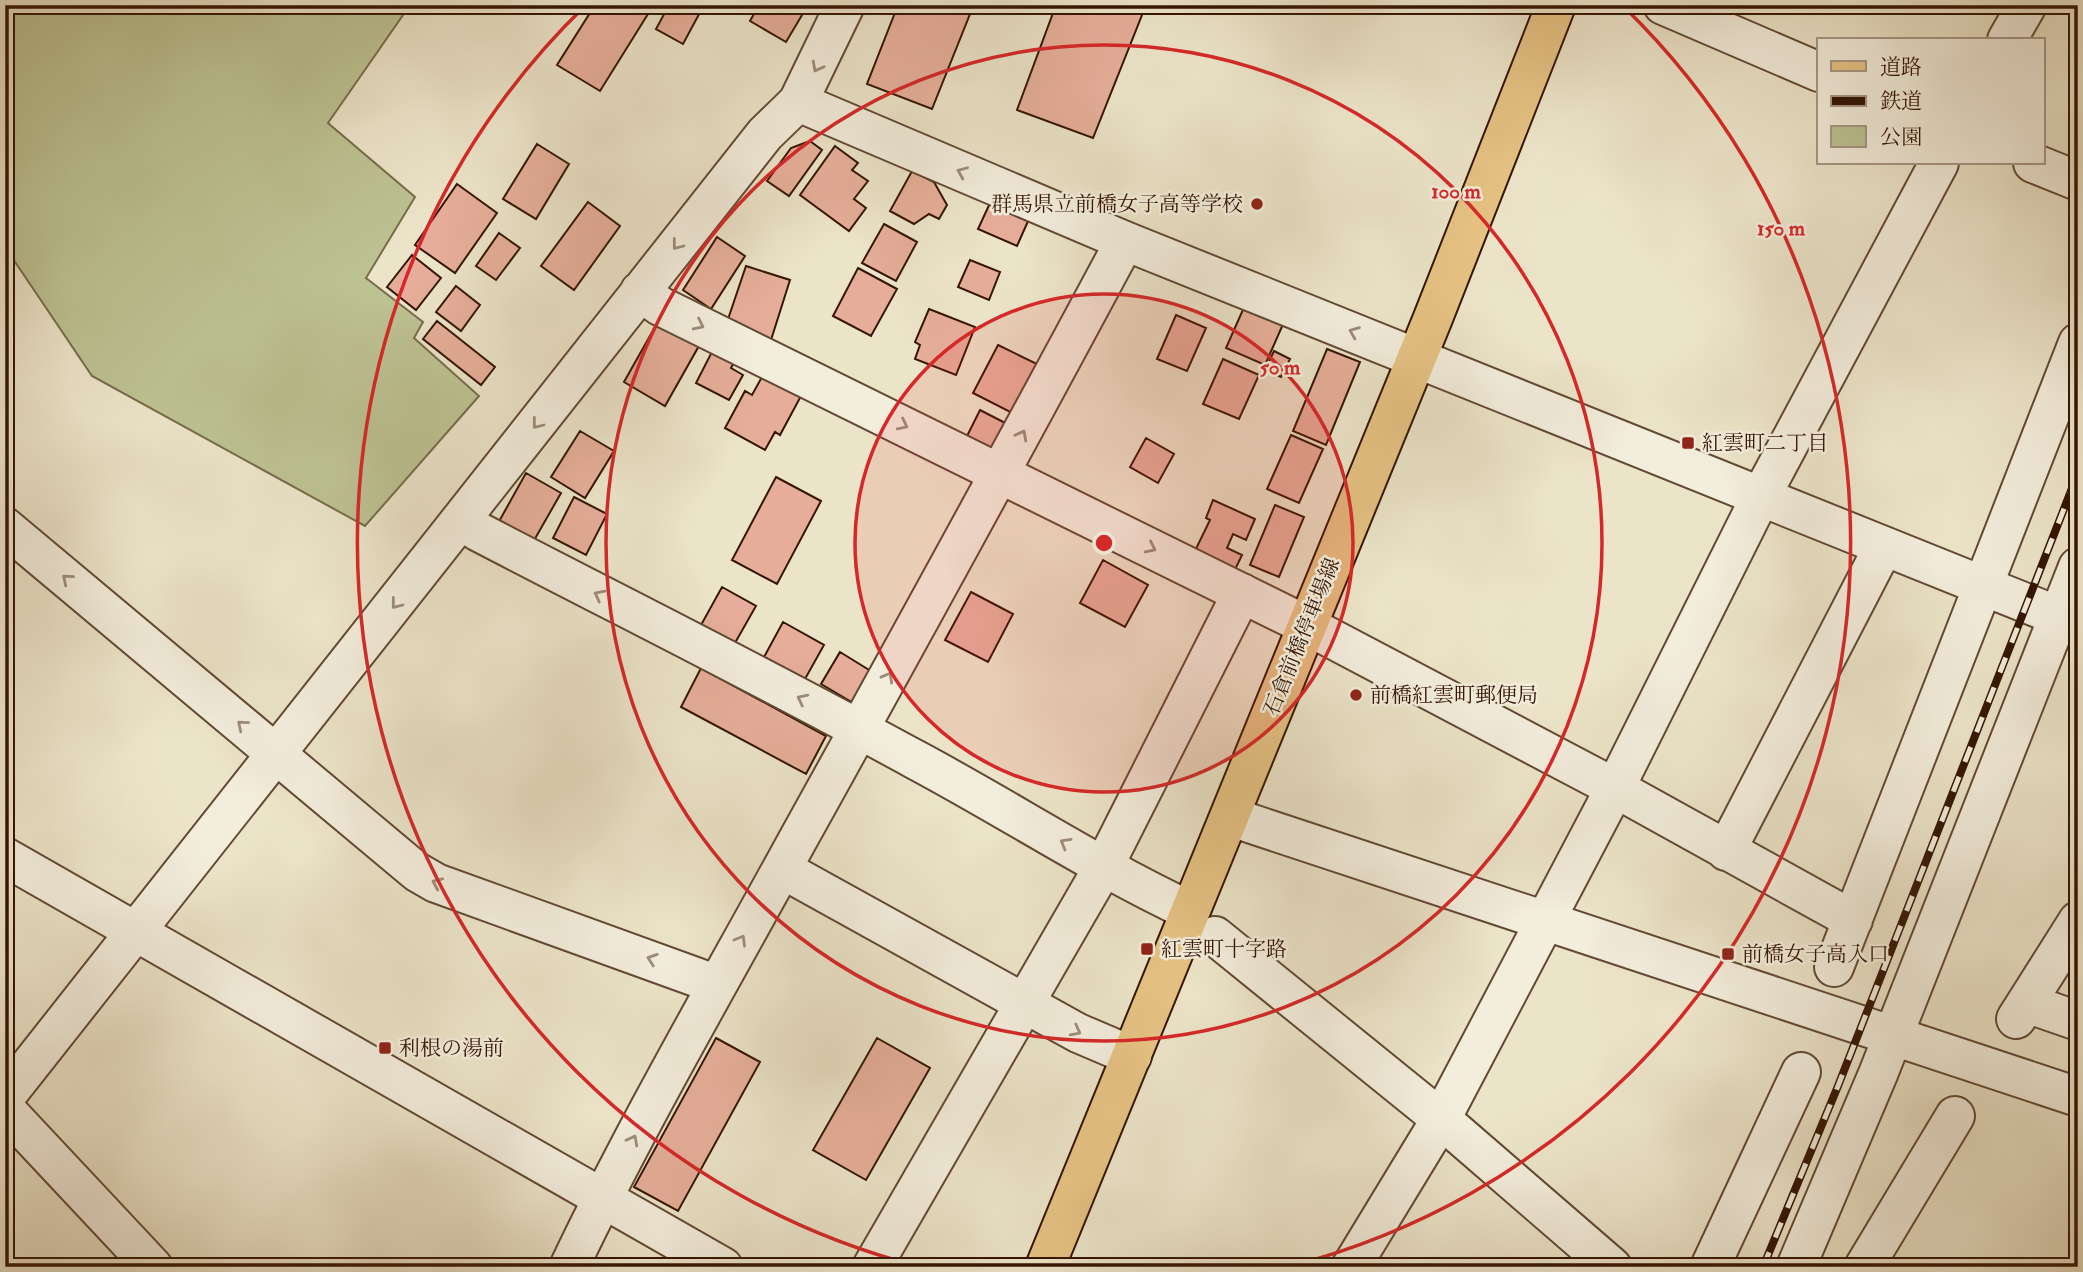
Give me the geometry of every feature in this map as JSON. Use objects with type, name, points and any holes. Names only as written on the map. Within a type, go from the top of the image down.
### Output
[{"type":"main road","name":"石倉前橋停車場線","points":[[1045,1267],[1132,1056],[1202,924],[1231,817],[1556,5]]},
{"type":"street","points":[[5,1097],[765,134],[798,102],[845,5]]},
{"type":"street","points":[[1663,5],[1817,71]]},
{"type":"street","points":[[2008,38],[2027,5]]},
{"type":"street","points":[[798,102],[1125,241],[2068,620]]},
{"type":"street","points":[[1351,1267],[1441,1119],[1543,920],[1615,788],[1761,496],[1938,164]]},
{"type":"street","points":[[2036,164],[2078,181]]},
{"type":"street","points":[[569,1267],[601,1200],[715,984],[860,729],[1125,241]]},
{"type":"street","points":[[640,291],[660,306],[1306,625],[1615,788],[1853,920]]},
{"type":"street","points":[[1834,967],[2078,343]]},
{"type":"street","points":[[462,521],[860,729],[1202,924],[1441,1119],[1612,1267]]},
{"type":"street","points":[[5,527],[416,872],[436,883],[715,984]]},
{"type":"street","points":[[1726,851],[1884,546]]},
{"type":"street","points":[[1796,1267],[2068,620],[2078,567]]},
{"type":"street","points":[[872,1267],[1104,866],[1242,593]]},
{"type":"street","points":[[1231,817],[1892,1038],[2078,1097]]},
{"type":"street","points":[[5,857],[601,1200],[723,1267]]},
{"type":"street","points":[[782,869],[1098,1043],[1132,1056]]},
{"type":"street","points":[[2078,921],[2021,1011],[2078,1021]]},
{"type":"street","points":[[1710,1267],[1801,1072]]},
{"type":"street","points":[[5,1109],[153,1267]]},
{"type":"street","points":[[1864,1267],[1955,1116]]},
{"type":"green space","points":[[5,5],[410,5],[328,123],[415,197],[366,278],[423,322],[414,338],[479,396],[365,526],[92,376],[5,247]]},
{"type":"building","points":[[595,5],[653,6],[600,91],[557,65]]},
{"type":"building","points":[[669,5],[704,5],[683,44],[656,29]]},
{"type":"building","points":[[759,5],[808,5],[786,42],[750,21]]},
{"type":"building","points":[[898,5],[947,5],[970,14],[932,109],[867,84]]},
{"type":"building","points":[[1056,5],[1146,5],[1093,138],[1017,110]]},
{"type":"building","points":[[810,141],[822,150],[789,196],[767,181],[791,148]]},
{"type":"building","points":[[537,144],[569,164],[536,219],[503,199]]},
{"type":"building","points":[[835,146],[858,163],[852,170],[868,181],[854,199],[866,208],[849,231],[800,195]]},
{"type":"building","points":[[912,171],[934,182],[947,205],[939,219],[929,214],[914,224],[890,211]]},
{"type":"building","points":[[457,184],[497,213],[455,273],[415,245]]},
{"type":"building","points":[[588,202],[620,226],[574,290],[541,266]]},
{"type":"building","points":[[990,203],[1029,219],[1017,246],[978,229]]},
{"type":"building","points":[[884,224],[917,242],[896,281],[862,263]]},
{"type":"building","points":[[499,233],[520,248],[496,280],[476,266]]},
{"type":"building","points":[[717,237],[745,256],[711,309],[683,290]]},
{"type":"building","points":[[412,255],[441,278],[416,310],[387,287]]},
{"type":"building","points":[[970,260],[1000,272],[989,300],[958,287]]},
{"type":"building","points":[[746,266],[790,280],[771,340],[726,325]]},
{"type":"building","points":[[858,268],[897,289],[871,336],[833,316]]},
{"type":"building","points":[[456,286],[480,305],[461,331],[436,312]]},
{"type":"building","points":[[1245,305],[1284,322],[1265,365],[1226,348]]},
{"type":"building","points":[[929,309],[975,327],[956,375],[915,359],[920,345],[915,342]]},
{"type":"building","points":[[1176,315],[1206,328],[1187,371],[1157,359]]},
{"type":"building","points":[[659,320],[700,344],[665,406],[624,382]]},
{"type":"building","points":[[437,321],[495,367],[481,385],[423,339]]},
{"type":"building","points":[[717,342],[739,354],[731,368],[743,375],[729,400],[696,383]]},
{"type":"building","points":[[998,345],[1039,365],[1020,417],[973,393]]},
{"type":"building","points":[[1327,349],[1360,362],[1326,445],[1293,431]]},
{"type":"building","points":[[1274,351],[1290,359],[1281,377],[1265,370]]},
{"type":"building","points":[[1223,359],[1259,375],[1239,419],[1203,404]]},
{"type":"building","points":[[763,375],[801,396],[780,435],[775,432],[765,450],[725,428],[745,391],[752,395]]},
{"type":"building","points":[[980,410],[1013,427],[999,455],[966,438]]},
{"type":"building","points":[[580,431],[614,451],[585,498],[551,477]]},
{"type":"building","points":[[1291,435],[1323,449],[1299,503],[1267,489]]},
{"type":"building","points":[[1146,438],[1174,454],[1158,483],[1130,467]]},
{"type":"building","points":[[526,473],[561,493],[532,544],[497,525]]},
{"type":"building","points":[[776,477],[821,501],[777,584],[732,560]]},
{"type":"building","points":[[574,497],[607,514],[586,555],[553,538]]},
{"type":"building","points":[[1213,500],[1255,519],[1246,540],[1233,534],[1227,548],[1242,555],[1232,576],[1192,557],[1210,520],[1206,518]]},
{"type":"building","points":[[1275,505],[1304,517],[1279,577],[1250,565]]},
{"type":"building","points":[[1103,560],[1148,585],[1125,627],[1080,603]]},
{"type":"building","points":[[722,587],[756,606],[735,643],[701,625]]},
{"type":"building","points":[[971,592],[1013,614],[988,662],[945,640]]},
{"type":"building","points":[[783,622],[824,645],[805,679],[764,657]]},
{"type":"building","points":[[840,652],[874,673],[855,704],[821,684]]},
{"type":"building","points":[[701,668],[826,736],[806,774],[681,707]]},
{"type":"building","points":[[716,1038],[760,1062],[678,1211],[634,1187]]},
{"type":"building","points":[[877,1038],[930,1068],[866,1180],[813,1150]]},
{"type":"railway","points":[[1763,1267],[1838,1086],[2078,473]]},
{"type":"place","name":"群馬県立前橋女子高等学校","points":[[1257,204]]},
{"type":"place","name":"紅雲町二丁目","points":[[1688,443]]},
{"type":"place","name":"前橋紅雲町郵便局","points":[[1356,695]]},
{"type":"place","name":"紅雲町十字路","points":[[1147,949]]},
{"type":"place","name":"前橋女子高入口","points":[[1728,954]]},
{"type":"place","name":"利根の湯前","points":[[385,1048]]}]
